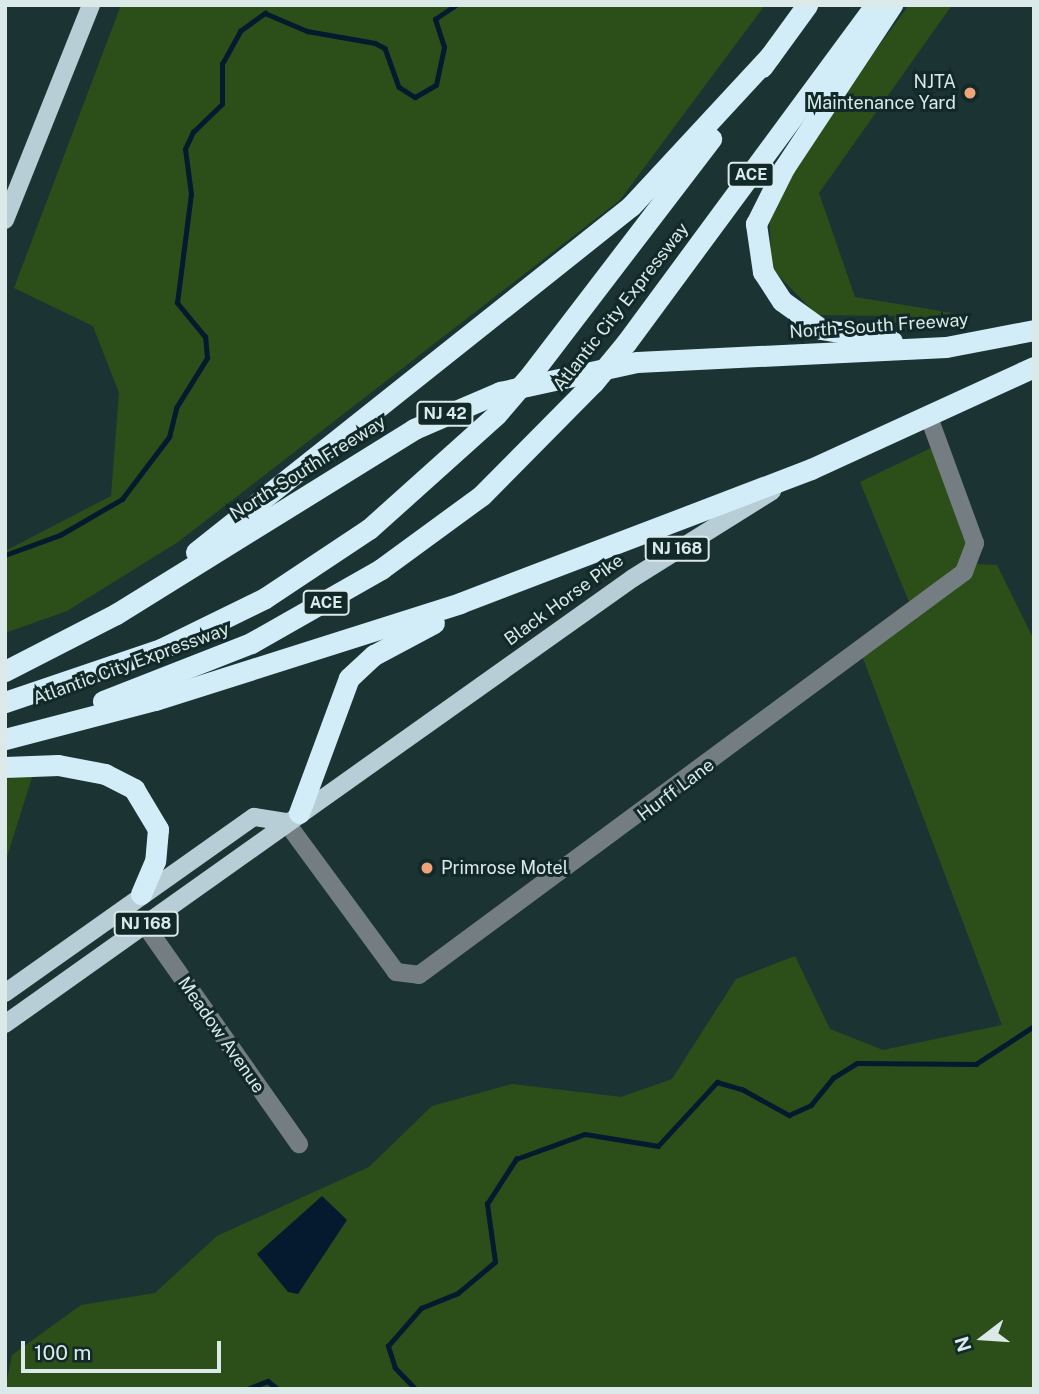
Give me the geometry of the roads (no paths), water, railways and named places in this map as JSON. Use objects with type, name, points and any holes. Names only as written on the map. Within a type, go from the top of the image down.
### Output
[{"type":"highway","name":"Atlantic City Expressway","points":[[5,702],[161,649],[311,571],[424,484],[496,415],[591,303],[807,5]]},
{"type":"highway","name":"Atlantic City Expressway","points":[[5,737],[202,665],[322,606],[474,502],[593,383],[626,343],[875,5]]},
{"type":"highway","points":[[892,5],[764,202],[756,224],[758,250],[782,302],[821,329],[946,347]]},
{"type":"highway","points":[[135,602],[631,206],[770,56]]},
{"type":"highway","name":"North-South Freeway","points":[[5,671],[135,602],[414,429],[500,392],[637,362],[946,347],[1034,330]]},
{"type":"highway","name":"Black Horse Pike","points":[[811,469],[1034,367]]},
{"type":"highway","points":[[5,737],[155,700],[540,573],[811,469]]},
{"type":"highway","points":[[292,817],[349,678],[374,654],[540,573]]},
{"type":"highway","points":[[5,767],[58,765],[105,774],[134,789],[158,829],[155,861],[141,894]]},
{"type":"main road","points":[[5,220],[9,197],[91,5]]},
{"type":"main road","name":"Black Horse Pike","points":[[5,1024],[292,817],[633,578],[811,469]]},
{"type":"main road","name":"NJ 168","points":[[5,993],[141,894],[254,817],[292,817]]},
{"type":"main road","points":[[82,938],[96,960]]},
{"type":"street","name":"Hurff Lane","points":[[292,817],[396,972],[419,975],[964,572],[975,543],[929,417]]},
{"type":"street","name":"Meadow Avenue","points":[[145,925],[299,1144]]},
{"type":"water","points":[[322,1196],[347,1220],[298,1294],[288,1292],[257,1254]]},
{"type":"waterway","points":[[5,555],[60,535],[122,499],[169,437],[176,408],[207,358],[205,337],[177,303],[191,194],[185,149],[193,132],[222,104],[222,64],[240,31],[265,13],[307,31],[375,43],[385,48],[399,87],[415,97],[436,85],[444,47],[435,19],[456,5]]},
{"type":"waterway","points":[[415,1389],[395,1368],[388,1346],[421,1308],[458,1293],[495,1262],[487,1204],[516,1159],[585,1134],[658,1146],[717,1082],[742,1089],[789,1115],[811,1105],[833,1078],[857,1063],[976,1064],[1034,1026]]},
{"type":"waterway","points":[[247,1389],[268,1381],[278,1389]]},
{"type":"place","name":"NJTA Maintenance Yard","points":[[970,93]]},
{"type":"place","name":"Primrose Motel","points":[[427,868]]}]
